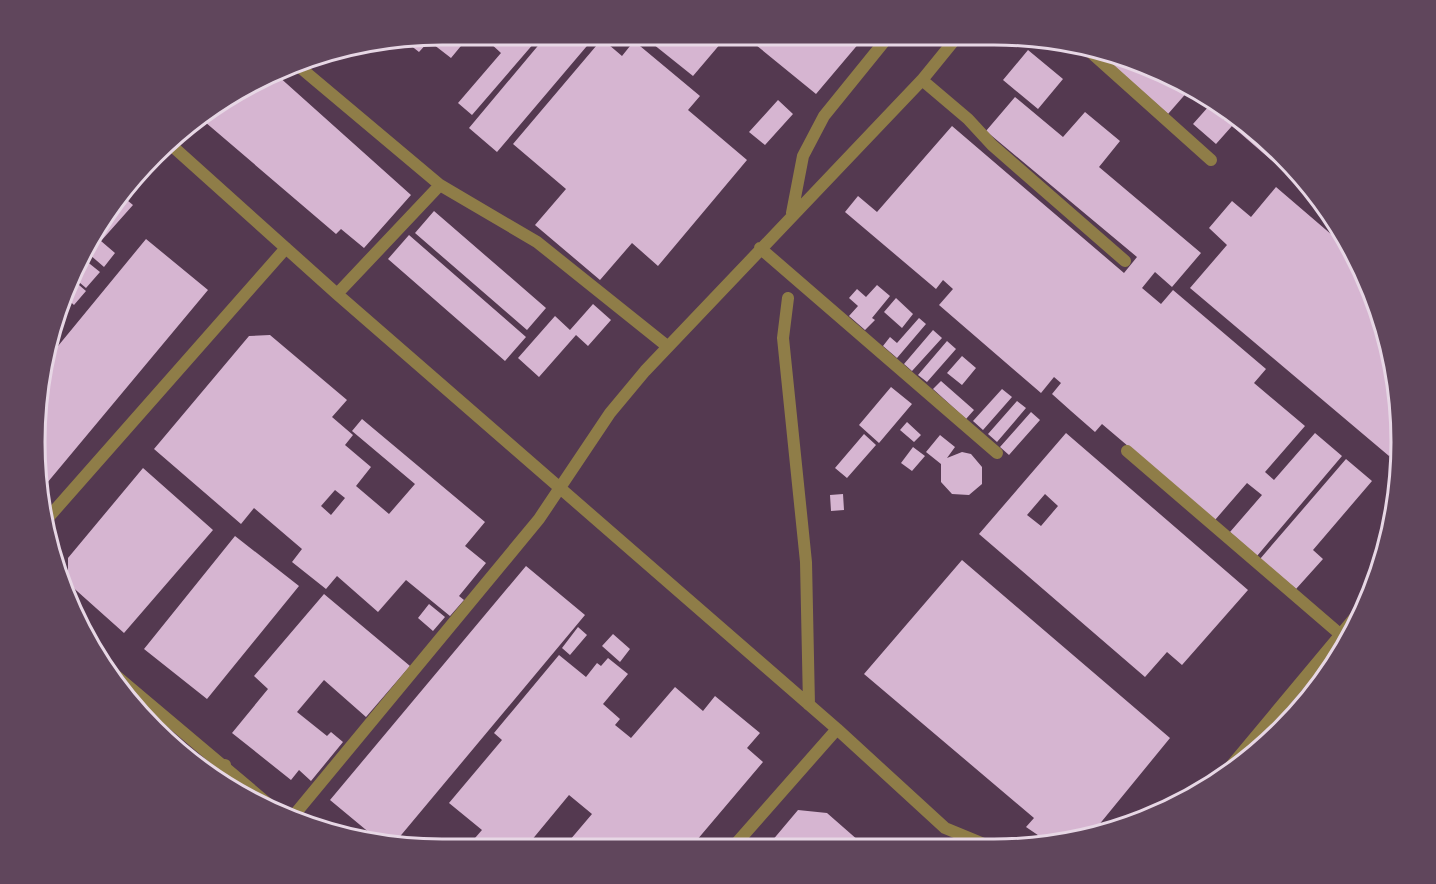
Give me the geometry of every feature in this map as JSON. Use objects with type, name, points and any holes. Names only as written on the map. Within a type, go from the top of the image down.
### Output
[{"type":"street","points":[[792,214],[803,156],[824,116],[882,45]]},
{"type":"street","points":[[295,811],[539,519],[610,413],[667,346],[922,80],[951,45]]},
{"type":"street","points":[[1099,60],[1211,160]]},
{"type":"street","points":[[303,70],[440,185],[537,242],[667,346]]},
{"type":"street","points":[[922,80],[968,119],[992,145],[1125,261]]},
{"type":"street","points":[[175,148],[337,294],[837,729],[945,828],[972,839]]},
{"type":"street","points":[[337,294],[440,185]]},
{"type":"street","points":[[52,513],[285,248]]},
{"type":"street","points":[[760,249],[997,453]]},
{"type":"street","points":[[788,298],[783,338],[806,562],[808,705]]},
{"type":"street","points":[[1127,451],[1341,634],[1246,749]]},
{"type":"street","points":[[1308,675],[1312,679]]},
{"type":"street","points":[[128,685],[260,795]]},
{"type":"street","points":[[741,839],[837,729]]},
{"type":"street","points":[[220,771],[225,765]]},
{"type":"building","points":[[435,45],[462,45],[451,58]]},
{"type":"building","points":[[492,45],[532,45],[472,115],[458,103],[501,53]]},
{"type":"building","points":[[539,45],[588,45],[497,152],[469,128]]},
{"type":"building","points":[[597,45],[609,45],[622,56],[631,45],[639,45],[700,96],[688,110],[747,160],[658,266],[632,243],[600,280],[535,225],[566,189],[513,144]]},
{"type":"building","points":[[654,45],[719,45],[693,76]]},
{"type":"building","points":[[756,45],[857,45],[816,94]]},
{"type":"building","points":[[412,46],[425,46],[419,52]]},
{"type":"building","points":[[1028,50],[1063,79],[1038,109],[1003,80]]},
{"type":"building","points":[[1110,63],[1146,75],[1185,94],[1168,114]]},
{"type":"building","points":[[281,79],[411,195],[364,248],[341,229],[336,234],[206,123],[243,98]]},
{"type":"building","points":[[1015,97],[1063,137],[1085,112],[1120,141],[1099,167],[1201,253],[1172,287],[1155,272],[1142,288],[1161,304],[1173,290],[1266,369],[1254,383],[1305,426],[1265,472],[1274,480],[1315,433],[1342,456],[1257,556],[1230,532],[1262,495],[1247,483],[1215,520],[1102,424],[1095,432],[1071,411],[1052,394],[1061,383],[1054,377],[1041,393],[939,305],[953,289],[943,280],[936,289],[845,212],[858,196],[877,212],[952,126],[1124,273],[1137,257],[986,131]]},
{"type":"building","points":[[778,100],[793,114],[765,145],[749,132]]},
{"type":"building","points":[[1208,107],[1236,127],[1278,164],[1232,126],[1216,144],[1193,124]]},
{"type":"building","points":[[1276,187],[1333,236],[1338,244],[1361,290],[1377,339],[1388,390],[1391,442],[1389,456],[1190,288],[1227,245],[1209,228],[1232,201],[1251,217]]},
{"type":"building","points":[[127,200],[133,205],[101,241],[115,253],[104,267],[91,256]]},
{"type":"building","points":[[434,211],[546,308],[527,330],[415,233]]},
{"type":"building","points":[[409,235],[526,337],[505,361],[388,259]]},
{"type":"building","points":[[146,239],[208,290],[47,483],[46,416],[48,390],[57,347]]},
{"type":"building","points":[[88,262],[100,272],[86,288],[79,282]]},
{"type":"building","points":[[78,284],[86,291],[74,305],[71,302]]},
{"type":"building","points":[[877,285],[890,296],[872,318],[875,320],[865,330],[849,316],[858,306],[849,298],[857,289],[866,297]]},
{"type":"building","points":[[896,298],[913,314],[902,328],[884,312]]},
{"type":"building","points":[[593,304],[611,320],[588,346],[576,335],[539,377],[518,358],[555,316],[570,330]]},
{"type":"building","points":[[919,318],[926,324],[897,358],[883,346],[890,337],[897,343]]},
{"type":"building","points":[[933,330],[942,338],[912,371],[904,364]]},
{"type":"building","points":[[270,335],[347,400],[332,417],[353,435],[345,445],[371,467],[356,486],[389,514],[415,484],[352,431],[362,419],[485,522],[465,546],[486,563],[459,596],[464,600],[450,616],[406,580],[378,612],[337,576],[326,589],[292,562],[302,549],[254,508],[241,524],[154,449],[249,336]],"holes":[[[335,490],[345,498],[331,515],[321,506]]]},
{"type":"building","points":[[947,341],[956,349],[927,382],[918,375]]},
{"type":"building","points":[[962,356],[976,368],[962,385],[947,373]]},
{"type":"building","points":[[941,381],[974,410],[966,419],[933,389]]},
{"type":"building","points":[[891,387],[912,404],[879,443],[859,425]]},
{"type":"building","points":[[1002,389],[1012,397],[983,430],[973,421]]},
{"type":"building","points":[[1017,401],[1026,408],[997,442],[988,434]]},
{"type":"building","points":[[1031,412],[1040,420],[1009,455],[1000,447]]},
{"type":"building","points":[[907,422],[921,435],[914,442],[900,430]]},
{"type":"building","points":[[1066,433],[1248,590],[1182,665],[1167,652],[1145,677],[979,534]],"holes":[[[1045,494],[1058,506],[1041,526],[1027,515]]]},
{"type":"building","points":[[864,434],[876,445],[847,478],[835,468]]},
{"type":"building","points":[[940,435],[955,447],[947,458],[962,452],[971,454],[982,467],[982,484],[969,495],[952,494],[941,482],[941,464],[926,452]]},
{"type":"building","points":[[913,447],[925,456],[912,471],[901,463]]},
{"type":"building","points":[[1346,459],[1372,481],[1313,550],[1323,559],[1296,589],[1260,559]]},
{"type":"building","points":[[143,468],[213,530],[124,633],[72,587],[68,575],[68,558]]},
{"type":"building","points":[[843,494],[844,510],[831,511],[830,495]]},
{"type":"building","points":[[235,536],[299,586],[207,699],[144,649]]},
{"type":"building","points":[[962,560],[1170,738],[1099,824],[1040,836],[1026,827],[1034,818],[864,674]]},
{"type":"building","points":[[526,566],[585,615],[400,837],[368,832],[330,800]]},
{"type":"building","points":[[324,594],[410,666],[366,717],[324,680],[297,712],[327,736],[331,732],[343,742],[311,781],[299,770],[291,780],[232,733],[268,689],[254,676]]},
{"type":"building","points":[[429,604],[445,617],[433,631],[418,618]]},
{"type":"building","points":[[578,627],[587,635],[570,655],[562,648]]},
{"type":"building","points":[[613,634],[630,649],[620,662],[602,646]]},
{"type":"building","points":[[559,655],[586,677],[597,663],[601,666],[608,658],[628,674],[603,704],[620,719],[615,725],[631,738],[675,687],[703,711],[715,696],[760,733],[747,748],[763,762],[698,839],[571,839],[592,814],[569,795],[533,839],[474,839],[482,830],[449,803],[502,740],[494,733]]},
{"type":"building","points":[[798,810],[827,813],[857,839],[774,839]]}]
